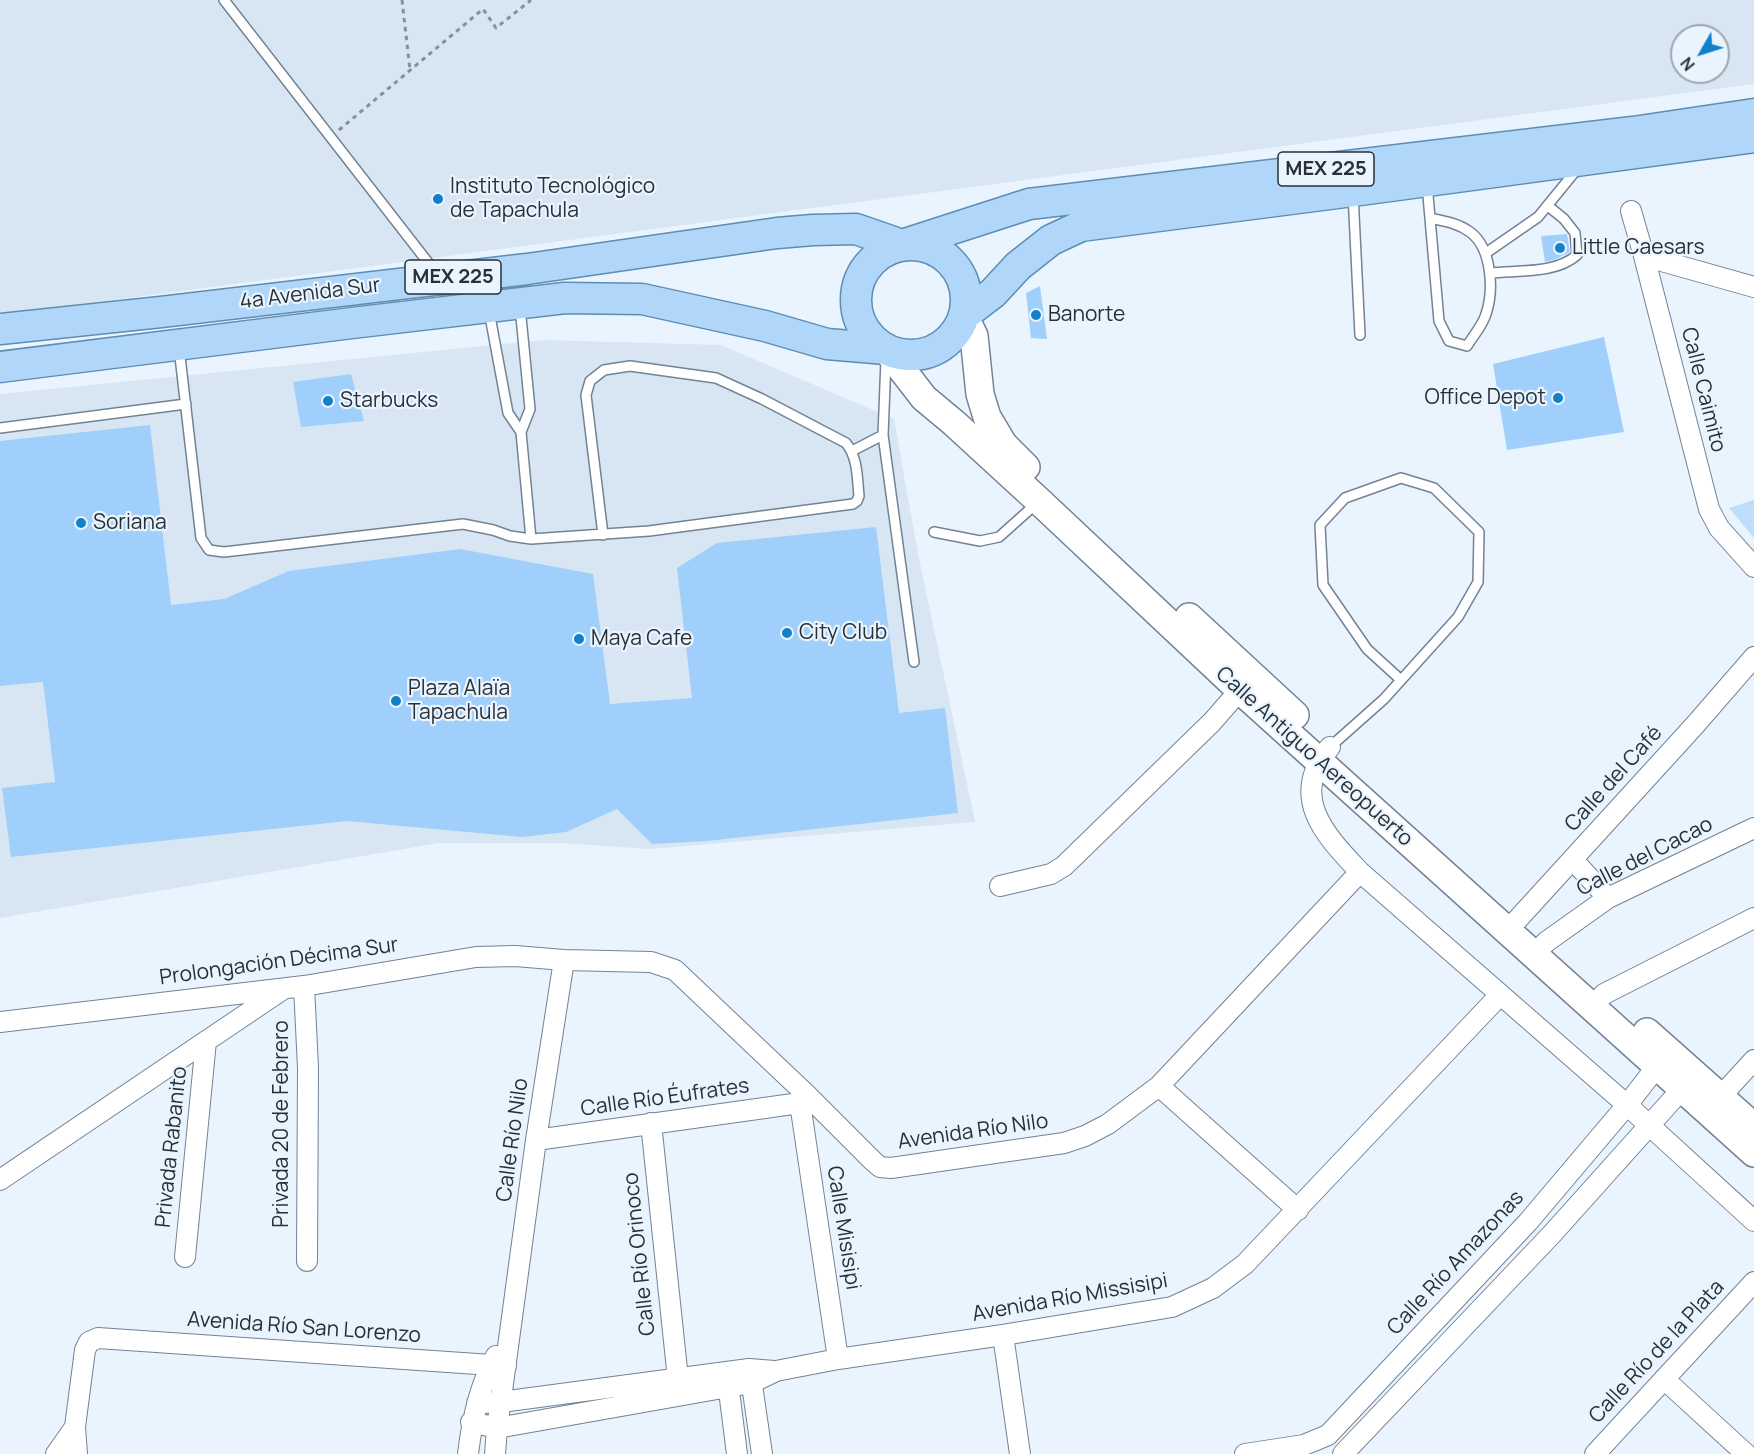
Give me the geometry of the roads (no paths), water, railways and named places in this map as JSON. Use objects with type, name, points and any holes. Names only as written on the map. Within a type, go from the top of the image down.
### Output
[{"type":"main road","name":"MEX 225","points":[[902,245],[1029,204],[1633,132],[1754,114]]},
{"type":"main road","name":"MEX 225","points":[[964,315],[993,293],[1018,266],[1051,240],[1081,226],[1754,137]]},
{"type":"main road","name":"4a Avenida Sur","points":[[0,329],[527,269],[777,232],[856,229],[902,245]]},
{"type":"main road","points":[[902,245],[921,245],[938,252],[952,263],[962,279],[966,296],[964,315],[956,332],[942,345],[924,353],[905,354],[886,349],[872,339],[862,325],[857,308],[856,291],[862,274],[872,260],[886,250],[902,245]]},
{"type":"main road","name":"4a Avenida Sur","points":[[0,367],[565,298],[642,299],[765,326],[827,344],[886,349]]},
{"type":"main road","name":"Calle Antiguo Aereopuerto","points":[[964,315],[974,336],[977,374],[987,417],[1003,444],[1324,754],[1714,1104],[1754,1153]]},
{"type":"main road","name":"Calle Antiguo Aereopuerto","points":[[886,349],[924,398],[1039,501],[1240,690],[1324,754]]},
{"type":"main road","name":"Calle Antiguo Aereopuerto","points":[[1714,1104],[1754,1127]]},
{"type":"street","name":"Calle Caimito","points":[[1631,211],[1709,509],[1719,528],[1754,567]]},
{"type":"street","points":[[1644,256],[1754,287]]},
{"type":"street","name":"Calle del Café","points":[[1513,924],[1754,657]]},
{"type":"street","points":[[1000,886],[1051,873],[1064,866],[1212,722],[1240,690]]},
{"type":"street","points":[[1324,754],[1310,787],[1317,819],[1332,842],[1360,872],[1627,1105],[1754,1221]]},
{"type":"street","name":"Calle del Cacao","points":[[1540,949],[1608,898],[1754,828]]},
{"type":"street","points":[[1573,860],[1608,898]]},
{"type":"street","name":"Avenida Río Nilo","points":[[564,960],[651,962],[675,970],[803,1099],[880,1167],[891,1168],[1064,1143],[1085,1136],[1108,1124],[1159,1086],[1360,872]]},
{"type":"street","points":[[1598,1001],[1754,918]]},
{"type":"street","name":"Prolongación Décima Sur","points":[[0,1022],[304,986],[476,957],[515,956],[564,960]]},
{"type":"street","name":"Calle Río Nilo","points":[[468,1454],[474,1413],[498,1365],[511,1327],[536,1140],[564,960]]},
{"type":"street","name":"Privada 20 de Febrero","points":[[304,986],[309,1068],[307,1261]]},
{"type":"street","points":[[0,1180],[285,988]]},
{"type":"street","name":"Avenida Río Missisipi","points":[[750,1376],[838,1359],[1172,1307],[1213,1288],[1245,1264],[1298,1210],[1500,995]]},
{"type":"street","name":"Privada Rabanito","points":[[185,1257],[206,1041]]},
{"type":"street","name":"Calle Río Amazonas","points":[[1245,1454],[1304,1445],[1328,1435],[1528,1222],[1663,1059]]},
{"type":"street","points":[[1714,1104],[1754,1060]]},
{"type":"street","points":[[1343,1454],[1552,1234],[1689,1082]]},
{"type":"street","points":[[1159,1086],[1298,1210]]},
{"type":"street","name":"Calle Río Éufrates","points":[[536,1140],[803,1099]]},
{"type":"street","name":"Calle Misisipi","points":[[803,1099],[838,1359]]},
{"type":"street","name":"Calle Río Orinoco","points":[[651,1124],[678,1379]]},
{"type":"street","name":"Calle Río de la Plata","points":[[1595,1454],[1754,1282]]},
{"type":"street","points":[[1003,1335],[1020,1454]]},
{"type":"street","name":"Avenida Río San Lorenzo","points":[[75,1427],[85,1350],[89,1342],[98,1338],[498,1365]]},
{"type":"street","name":"Calle Río Nilo","points":[[495,1454],[501,1402],[498,1365]]},
{"type":"street","points":[[474,1413],[497,1428],[750,1376],[762,1454]]},
{"type":"street","points":[[474,1413],[501,1402],[678,1379],[728,1380]]},
{"type":"street","points":[[1665,1379],[1746,1454]]},
{"type":"street","points":[[728,1380],[737,1454]]},
{"type":"street","points":[[56,1454],[75,1427]]},
{"type":"street","points":[[75,1427],[77,1454]]},
{"type":"lane","points":[[224,0],[440,279]]},
{"type":"lane","points":[[1486,252],[1538,217],[1583,161]]},
{"type":"lane","points":[[1427,182],[1430,219],[1439,321],[1449,341],[1467,346],[1486,314],[1490,287],[1486,252],[1471,233],[1452,223],[1430,219]]},
{"type":"lane","points":[[1353,191],[1360,335]]},
{"type":"lane","points":[[1490,273],[1556,267],[1569,262],[1577,255],[1575,233],[1564,219],[1548,206]]},
{"type":"lane","points":[[520,303],[530,409],[521,432],[531,539]]},
{"type":"lane","points":[[489,307],[508,413],[521,432]]},
{"type":"lane","points":[[179,345],[201,538],[210,550],[224,552],[464,524],[531,539],[603,535],[650,531],[853,504],[859,496],[855,459],[846,443],[716,378],[630,366],[604,370],[590,381],[586,395],[603,535]]},
{"type":"lane","points":[[886,349],[883,435],[914,662]]},
{"type":"lane","points":[[0,428],[186,404]]},
{"type":"lane","points":[[852,451],[883,435]]},
{"type":"lane","points":[[1324,754],[1384,699],[1458,617],[1478,582],[1479,532],[1434,488],[1401,478],[1345,498],[1320,525],[1323,585],[1367,649],[1401,680]]},
{"type":"lane","points":[[934,532],[980,542],[999,537],[1039,501]]},
{"type":"place","name":"Instituto Tecnológico de Tapachula","points":[[438,199]]},
{"type":"place","name":"Little Caesars","points":[[1560,248]]},
{"type":"place","name":"Banorte","points":[[1036,315]]},
{"type":"place","name":"Office Depot","points":[[1558,398]]},
{"type":"place","name":"Starbucks","points":[[328,401]]},
{"type":"place","name":"Soriana","points":[[81,523]]},
{"type":"place","name":"City Club","points":[[787,633]]},
{"type":"place","name":"Maya Cafe","points":[[579,639]]},
{"type":"place","name":"Plaza Alaïa Tapachula","points":[[396,701]]}]
